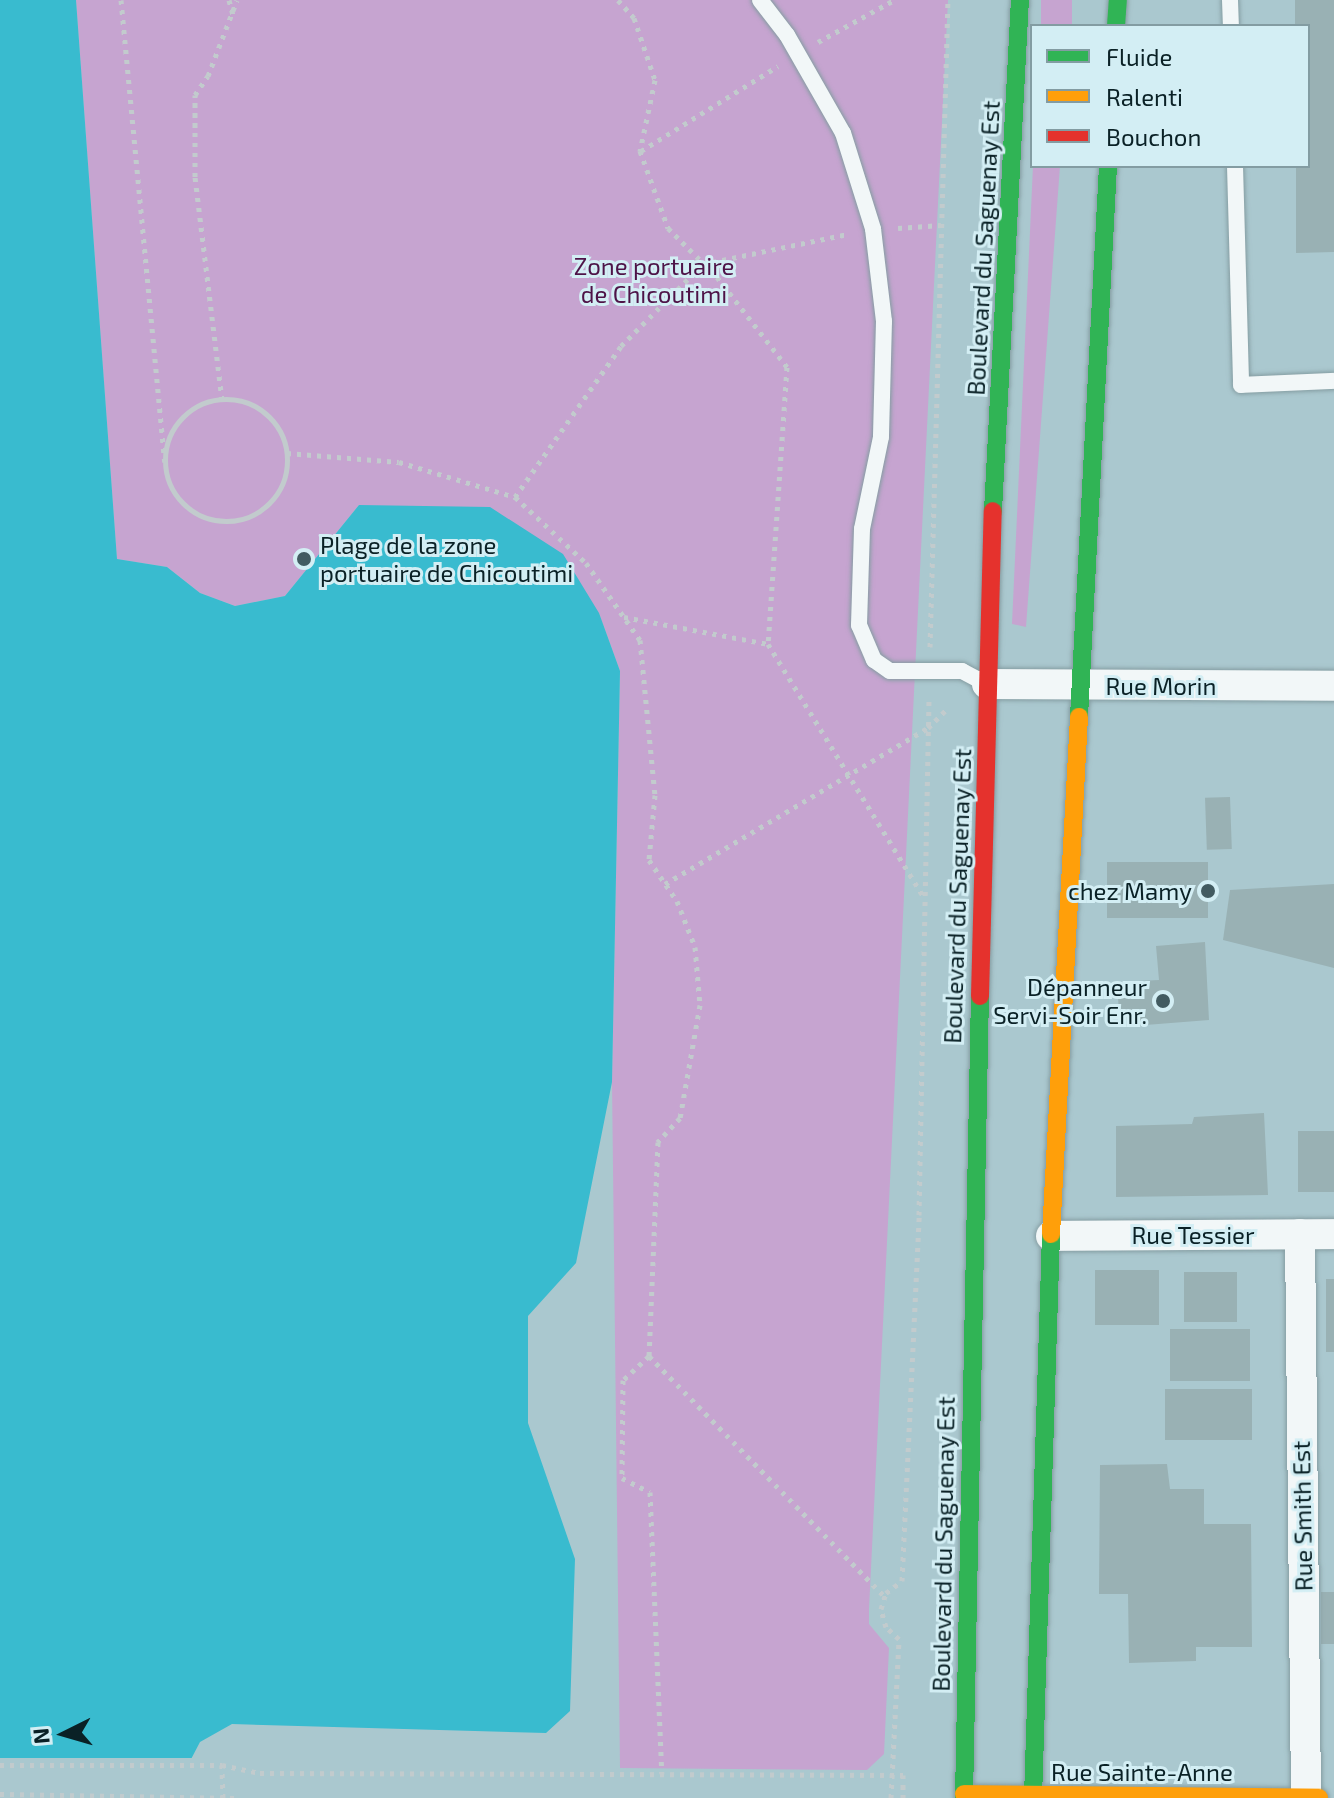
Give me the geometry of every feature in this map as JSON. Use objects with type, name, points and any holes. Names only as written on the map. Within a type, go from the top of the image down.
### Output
[{"type":"main road","name":"Boulevard du Saguenay Est","points":[[964,1796],[972,1213],[987,684],[1020,0]]},
{"type":"main road","points":[[1116,24],[1118,0]]},
{"type":"main road","points":[[1033,1797],[1051,1236],[1108,168]]},
{"type":"main road","name":"Rue Sainte-Anne","points":[[964,1796],[1319,1798]]},
{"type":"street","name":"Rue Morin","points":[[987,684],[1334,686]]},
{"type":"street","name":"Rue Smith Est","points":[[1300,1234],[1306,1798]]},
{"type":"street","name":"Rue Tessier","points":[[1051,1236],[1334,1234]]},
{"type":"lane","points":[[760,0],[798,54],[843,133],[873,229],[884,321],[881,437],[862,529],[859,625],[874,660],[890,671],[962,671],[987,684]]},
{"type":"lane","points":[[1230,0],[1231,24]]},
{"type":"lane","points":[[1235,168],[1241,385],[1334,381]]},
{"type":"path","points":[[121,0],[165,462],[174,490],[193,512],[231,521],[267,506],[279,491],[287,453],[272,419],[241,401],[222,400],[204,404],[182,420],[168,444],[165,462]]},
{"type":"path","points":[[229,0],[233,17]]},
{"type":"path","points":[[222,400],[195,177],[195,95],[233,17],[237,0]]},
{"type":"path","points":[[618,0],[634,18],[655,80],[640,151],[668,228],[703,264],[787,367],[768,644],[925,900]]},
{"type":"path","points":[[640,151],[798,54],[894,0]]},
{"type":"path","points":[[891,1798],[895,1775],[899,1639],[882,1618],[884,1596],[902,1581],[919,1215],[928,728],[948,0]]},
{"type":"path","points":[[515,497],[621,346],[703,264],[873,229],[941,225]]},
{"type":"path","points":[[287,453],[399,462],[515,497],[586,563],[640,640],[655,795],[649,860],[665,884],[695,947],[700,1005],[680,1118],[658,1142],[649,1356],[623,1380],[622,1478],[650,1492],[662,1774]]},
{"type":"path","points":[[624,617],[768,644]]},
{"type":"path","points":[[665,884],[928,728]]},
{"type":"path","points":[[649,1356],[884,1596]]},
{"type":"path","points":[[0,1765],[222,1765],[260,1773],[903,1775],[903,1798]]},
{"type":"path","points":[[222,1765],[223,1796]]},
{"type":"path","points":[[0,1794],[236,1798]]},
{"type":"green space","name":"Zone portuaire de Chicoutimi","points":[[76,0],[948,0],[869,1609],[869,1624],[889,1648],[884,1754],[867,1770],[620,1768],[612,1082],[620,671],[599,613],[359,505],[285,596],[235,606],[200,593],[167,567],[117,559]]},
{"type":"green space","points":[[1041,0],[1072,0],[1072,24],[1041,24]]},
{"type":"green space","points":[[1033,168],[1060,168],[1026,627],[1012,624]]},
{"type":"water","points":[[0,0],[76,0],[117,559],[167,567],[200,593],[235,606],[285,596],[359,505],[490,507],[563,554],[599,613],[620,671],[612,1082],[576,1263],[528,1316],[528,1423],[575,1559],[570,1711],[546,1733],[232,1724],[200,1742],[188,1765],[0,1798]]},
{"type":"pier","points":[[0,1758],[193,1758],[193,1798],[0,1798]]},
{"type":"building","points":[[1295,0],[1334,0],[1334,252],[1296,253],[1296,168],[1310,168],[1310,24],[1295,24]]},
{"type":"building","points":[[1230,797],[1232,849],[1207,850],[1205,798]]},
{"type":"building","points":[[1107,862],[1208,862],[1208,918],[1107,918]]},
{"type":"building","points":[[1334,884],[1334,968],[1223,940],[1230,890]]},
{"type":"building","name":"Dépanneur Servi-Soir Enr.","points":[[1205,942],[1209,1020],[1120,1027],[1117,982],[1159,980],[1156,946]]},
{"type":"building","points":[[1264,1113],[1268,1195],[1116,1197],[1116,1126],[1192,1124],[1194,1117]]},
{"type":"building","points":[[1298,1131],[1334,1131],[1334,1192],[1298,1192]]},
{"type":"building","points":[[1095,1270],[1159,1270],[1159,1325],[1095,1325]]},
{"type":"building","points":[[1184,1272],[1237,1272],[1237,1322],[1184,1322]]},
{"type":"building","points":[[1326,1279],[1334,1279],[1334,1352],[1326,1352]]},
{"type":"building","points":[[1170,1329],[1250,1329],[1250,1381],[1170,1381]]},
{"type":"building","points":[[1165,1389],[1252,1389],[1252,1440],[1165,1440]]},
{"type":"building","points":[[1167,1464],[1170,1489],[1204,1489],[1204,1524],[1251,1524],[1252,1647],[1196,1647],[1196,1661],[1129,1663],[1128,1594],[1099,1594],[1100,1465]]},
{"type":"building","points":[[1321,1592],[1334,1592],[1334,1644],[1321,1644]]},
{"type":"traffic: fast","points":[[993,511],[1020,0]]},
{"type":"traffic: fast","points":[[1116,24],[1118,0]]},
{"type":"traffic: fast","points":[[1079,717],[1108,168]]},
{"type":"traffic: fast","points":[[964,1798],[980,996]]},
{"type":"traffic: fast","points":[[1033,1798],[1051,1234]]},
{"type":"traffic: slow","points":[[1051,1234],[1079,717]]},
{"type":"traffic: slow","points":[[964,1794],[1319,1798]]},
{"type":"traffic: jam","points":[[980,996],[993,511]]},
{"type":"place","name":"Plage de la zone portuaire de Chicoutimi","points":[[304,559]]},
{"type":"place","name":"chez Mamy","points":[[1208,891]]},
{"type":"place","name":"Dépanneur Servi-Soir Enr.","points":[[1163,1001]]}]
